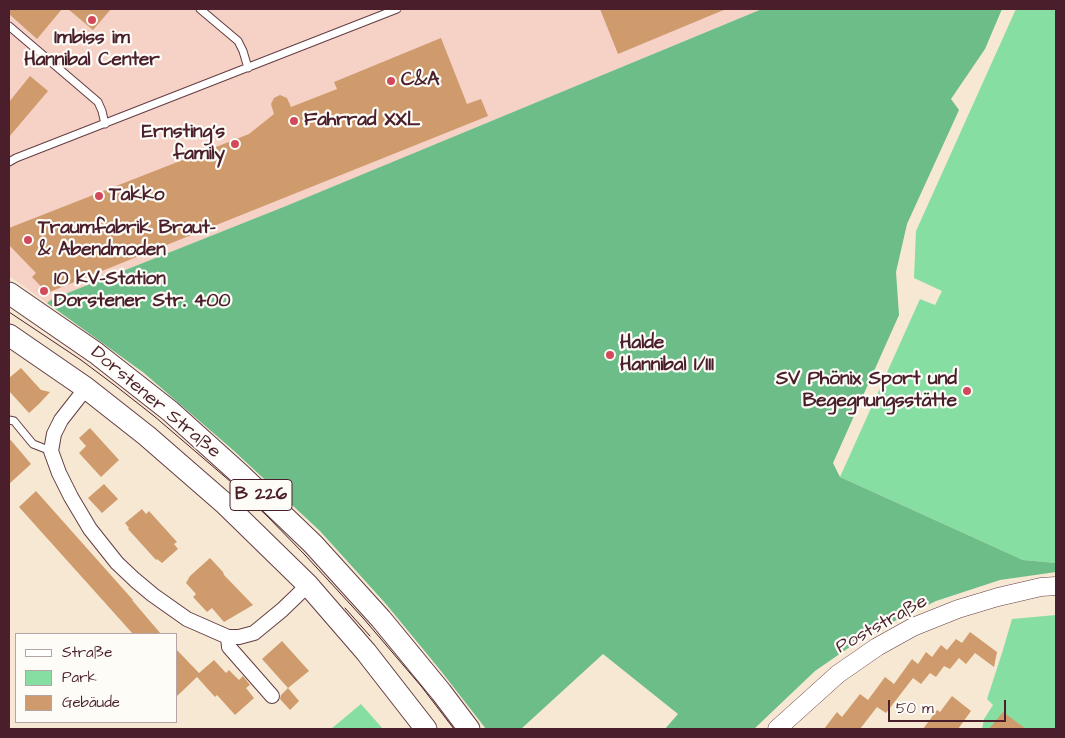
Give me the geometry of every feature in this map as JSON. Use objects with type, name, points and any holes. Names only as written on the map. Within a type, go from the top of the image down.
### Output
[{"type":"main road","name":"Dorstener Straße","points":[[10,294],[96,353],[170,411],[241,475],[313,544],[381,619],[469,729]]},
{"type":"main road","name":"Dorstener Straße","points":[[9,335],[86,388],[147,436],[224,503],[308,585],[366,652],[426,729]]},
{"type":"street","name":"Dorstener Straße","points":[[51,451],[54,434],[61,420],[86,388]]},
{"type":"street","points":[[51,451],[71,497],[90,529],[117,563],[147,590],[187,619],[228,638],[239,638],[254,633],[308,585]]},
{"type":"street","name":"Poststraße","points":[[778,729],[838,674],[877,647],[913,627],[958,609],[998,597],[1041,587],[1056,586]]},
{"type":"street","points":[[228,638],[229,647],[272,696]]},
{"type":"lane","points":[[200,9],[238,41],[248,68]]},
{"type":"lane","points":[[9,162],[397,9]]},
{"type":"lane","points":[[9,26],[98,102],[105,124]]},
{"type":"lane","points":[[9,420],[14,421],[33,444],[51,451]]},
{"type":"shaded area","points":[[9,9],[762,9],[286,206],[56,296],[47,303],[9,276]]},
{"type":"green space","points":[[762,9],[1002,9],[985,49],[951,99],[959,110],[907,224],[896,272],[899,315],[833,463],[840,477],[1023,560],[1056,563],[1056,572],[1000,580],[936,601],[870,633],[815,671],[754,729],[665,729],[678,714],[603,654],[521,729],[486,729],[386,604],[320,531],[233,450],[144,373],[47,303],[56,296],[286,206]]},
{"type":"green space","name":"SV Phönix Sport und Begegnungsstätte","points":[[1016,9],[1051,9],[1056,11],[1056,563],[1023,560],[840,477],[920,299],[935,305],[942,291],[914,278],[916,231]]},
{"type":"green space","points":[[1056,615],[1056,729],[982,729],[984,719],[993,705],[987,699],[1012,619]]},
{"type":"green space","points":[[361,704],[383,729],[331,729]]},
{"type":"building","points":[[9,9],[62,9],[37,39],[9,14]]},
{"type":"building","name":"Imbiss im Hannibal Center","points":[[68,9],[111,9],[93,30]]},
{"type":"building","points":[[600,9],[726,9],[618,54]]},
{"type":"building","points":[[441,38],[467,104],[481,99],[488,116],[47,293],[32,277],[36,273],[9,245],[9,228],[249,134],[274,114],[271,104],[274,98],[280,95],[287,98],[291,107],[337,89],[334,82]]},
{"type":"building","points":[[30,76],[48,91],[9,137],[9,102]]},
{"type":"building","points":[[21,368],[41,390],[50,392],[29,413],[9,391],[9,378]]},
{"type":"building","points":[[90,428],[119,460],[101,477],[79,453],[86,446],[79,438]]},
{"type":"building","points":[[9,438],[31,464],[9,484]]},
{"type":"building","points":[[104,484],[118,499],[102,513],[88,498]]},
{"type":"building","points":[[36,491],[160,633],[132,633],[19,507]]},
{"type":"building","points":[[142,509],[146,514],[149,511],[177,542],[174,544],[178,549],[162,563],[156,560],[128,529],[125,523]]},
{"type":"building","points":[[210,558],[253,605],[224,622],[212,608],[207,612],[193,597],[196,594],[186,583],[190,576]]},
{"type":"building","points":[[970,632],[997,652],[994,667],[975,653],[966,664],[959,658],[950,669],[944,666],[936,677],[930,673],[921,684],[913,678],[886,713],[877,707],[860,729],[824,729],[837,712],[842,717],[860,694],[868,700],[885,677],[894,684],[912,659],[918,664],[926,652],[932,657],[941,645],[947,650],[956,639],[962,643]]},
{"type":"building","points":[[282,641],[309,671],[288,688],[262,659]]},
{"type":"building","points":[[178,651],[199,673],[214,660],[226,673],[229,670],[239,680],[243,676],[250,685],[246,688],[254,698],[235,715],[197,677],[178,695]]},
{"type":"building","points":[[288,688],[299,701],[290,710],[280,699],[281,695]]},
{"type":"building","points":[[952,696],[971,711],[958,729],[923,729],[937,710],[940,712]]},
{"type":"building","points":[[1003,712],[1026,729],[989,729]]},
{"type":"tram line","points":[[9,312],[81,360],[117,387],[231,482],[305,555],[363,618],[421,686],[454,729]]},
{"type":"tram line","points":[[345,608],[370,636]]},
{"type":"place","name":"Imbiss im Hannibal Center","points":[[92,20]]},
{"type":"place","name":"C&A","points":[[391,81]]},
{"type":"place","name":"Fahrrad XXL","points":[[294,121]]},
{"type":"place","name":"Ernsting's family","points":[[235,144]]},
{"type":"place","name":"Takko","points":[[99,196]]},
{"type":"place","name":"Traumfabrik Braut- & Abendmoden","points":[[28,240]]},
{"type":"place","name":"10 kV-Station Dorstener Str. 400","points":[[44,291]]},
{"type":"place","name":"Halde Hannibal I/III","points":[[610,355]]},
{"type":"place","name":"SV Phönix Sport und Begegnungsstätte","points":[[967,391]]}]
